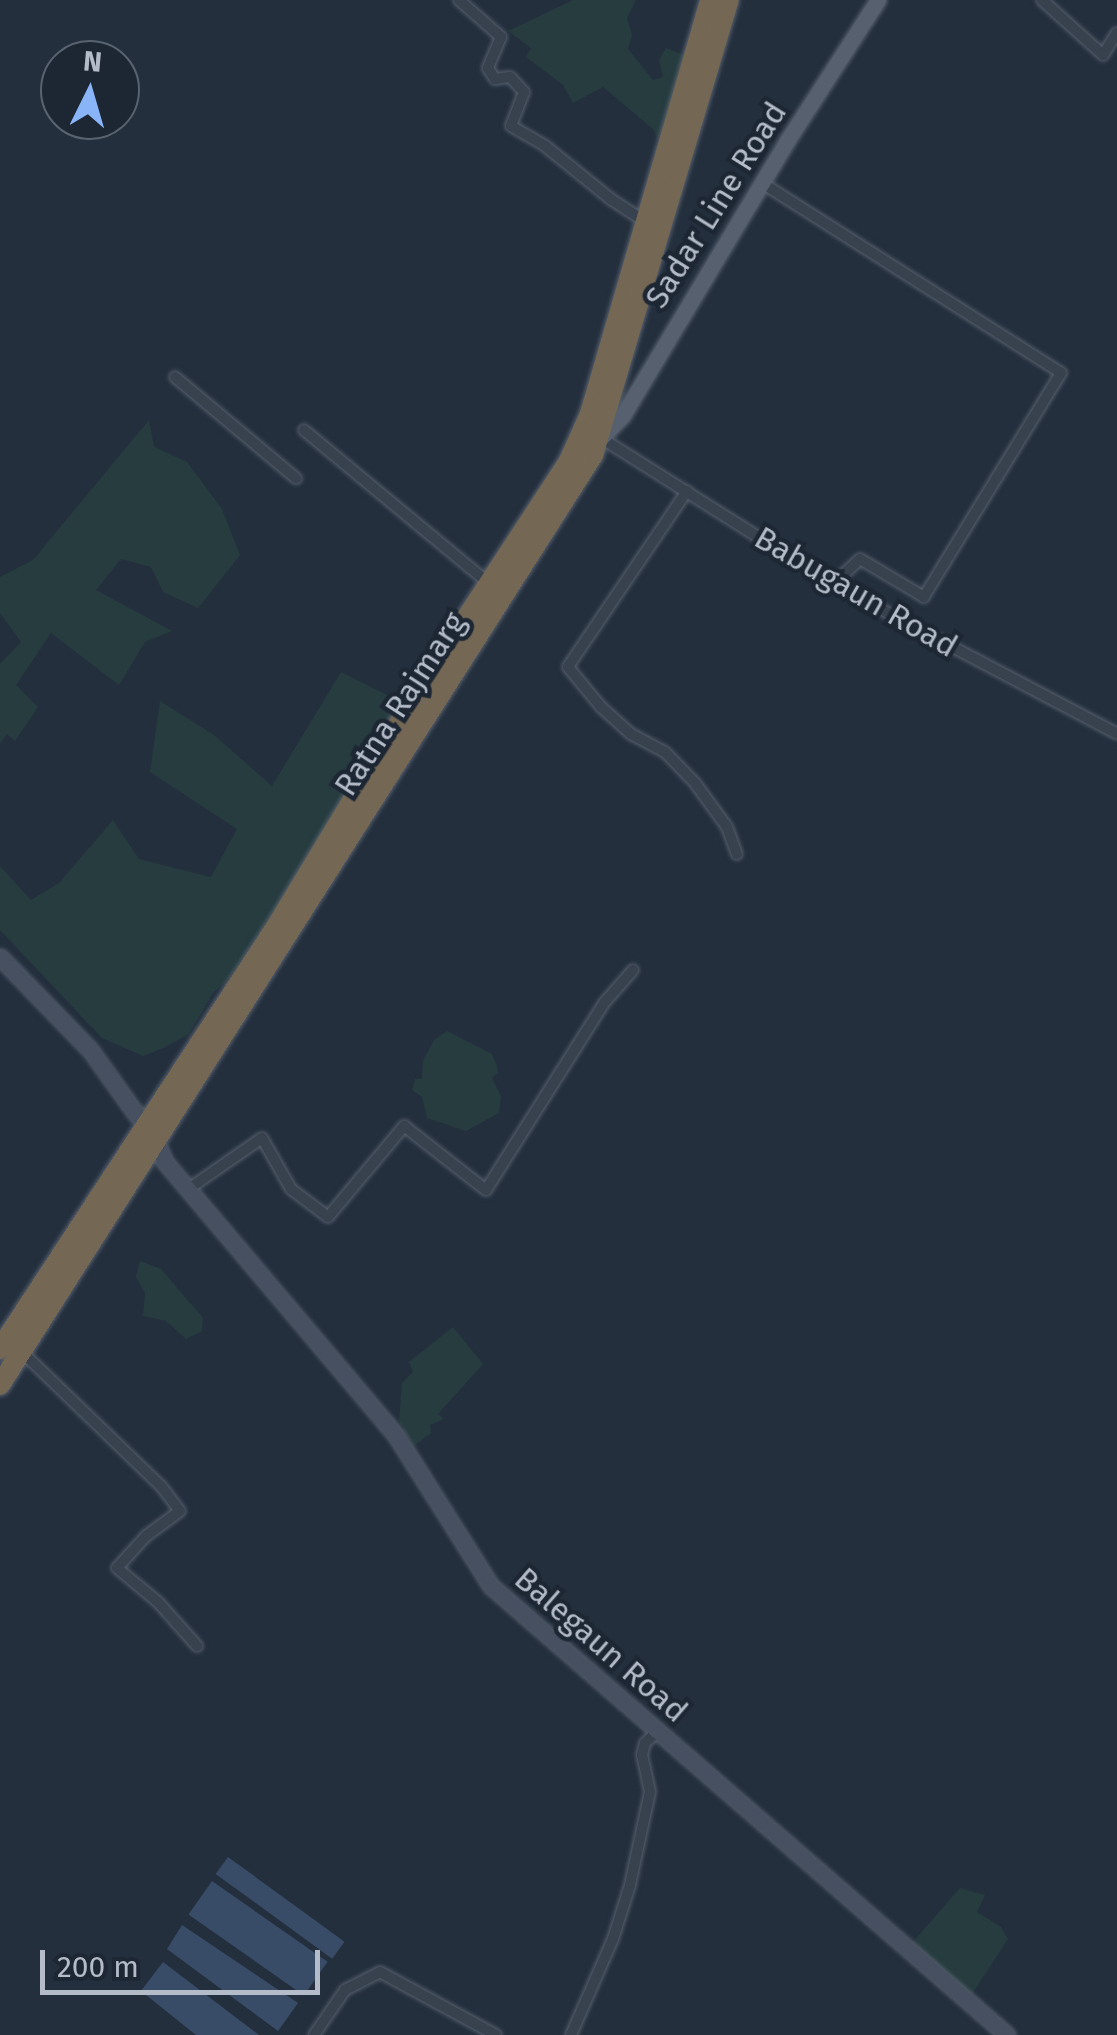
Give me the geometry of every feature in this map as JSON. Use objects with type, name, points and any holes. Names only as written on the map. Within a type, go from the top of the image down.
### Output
[{"type":"highway","name":"Ratna Rajmarg","points":[[11,1350],[10,1319],[152,1131],[581,437],[710,0]]},
{"type":"highway","name":"Ratna Rajmarg","points":[[0,1384],[11,1350],[601,438],[729,0]]},
{"type":"main road","name":"Sadar Line Road","points":[[601,438],[623,415],[762,183],[878,0]]},
{"type":"street","points":[[459,0],[502,38],[488,68],[495,80],[510,78],[524,92],[511,126],[544,146],[612,200],[641,218],[646,213]]},
{"type":"street","points":[[1042,0],[1103,55],[1117,33]]},
{"type":"street","points":[[762,183],[1060,373],[927,594],[916,596],[860,559],[833,584]]},
{"type":"street","points":[[175,376],[296,478]]},
{"type":"street","points":[[304,430],[486,583],[492,577]]},
{"type":"street","name":"Babugaun Road","points":[[601,438],[833,584],[1117,734]]},
{"type":"street","points":[[686,491],[568,667],[600,707],[631,734],[665,752],[695,783],[727,827],[736,854]]},
{"type":"street","name":"Balegaun Road","points":[[0,957],[92,1051],[152,1131],[165,1162],[397,1438],[490,1586],[1007,2035]]},
{"type":"street","points":[[188,1190],[262,1138],[291,1188],[328,1217],[404,1126],[486,1190],[604,1003],[633,970]]},
{"type":"street","points":[[11,1350],[162,1486],[180,1511],[146,1536],[117,1568],[158,1602],[197,1646]]},
{"type":"street","points":[[571,2035],[613,1939],[630,1885],[650,1792],[642,1756],[645,1743],[658,1731]]},
{"type":"street","points":[[314,2035],[346,1990],[380,1972],[496,2035]]},
{"type":"green space","points":[[573,0],[636,0],[627,18],[632,35],[628,49],[653,80],[663,77],[659,60],[666,48],[690,57],[661,147],[653,129],[603,87],[573,103],[563,85],[526,57],[531,48],[508,31]]},
{"type":"green space","points":[[149,420],[154,447],[187,462],[222,509],[240,555],[198,608],[163,592],[151,567],[121,559],[96,590],[172,631],[145,642],[119,685],[51,633],[16,685],[38,707],[15,741],[7,734],[0,743],[0,664],[21,642],[0,613],[0,577],[33,560]]},
{"type":"green space","points":[[341,672],[403,703],[236,972],[214,992],[188,1035],[163,1048],[143,1056],[102,1038],[0,930],[0,866],[31,900],[59,883],[113,820],[139,859],[211,877],[237,829],[150,772],[160,701],[214,735],[272,786]]},
{"type":"green space","points":[[447,1031],[492,1054],[497,1066],[498,1073],[492,1078],[501,1096],[499,1113],[466,1131],[427,1118],[422,1097],[412,1090],[415,1079],[422,1079],[423,1061],[434,1040]]},
{"type":"green space","points":[[140,1261],[161,1269],[203,1318],[202,1331],[186,1339],[166,1321],[143,1316],[145,1293],[136,1277]]},
{"type":"green space","points":[[453,1327],[483,1364],[438,1414],[444,1419],[430,1425],[431,1433],[414,1446],[399,1421],[402,1383],[413,1372],[409,1362]]},
{"type":"green space","points":[[960,1888],[985,1895],[977,1912],[1001,1927],[1008,1939],[970,1997],[912,1943]]},
{"type":"water","points":[[228,1857],[344,1942],[332,1959],[216,1874]]},
{"type":"water","points":[[212,1881],[328,1962],[304,1995],[188,1915]]},
{"type":"water","points":[[182,1925],[298,2003],[278,2031],[167,1949]]},
{"type":"water","points":[[163,1962],[259,2035],[196,2035],[141,1991]]}]
